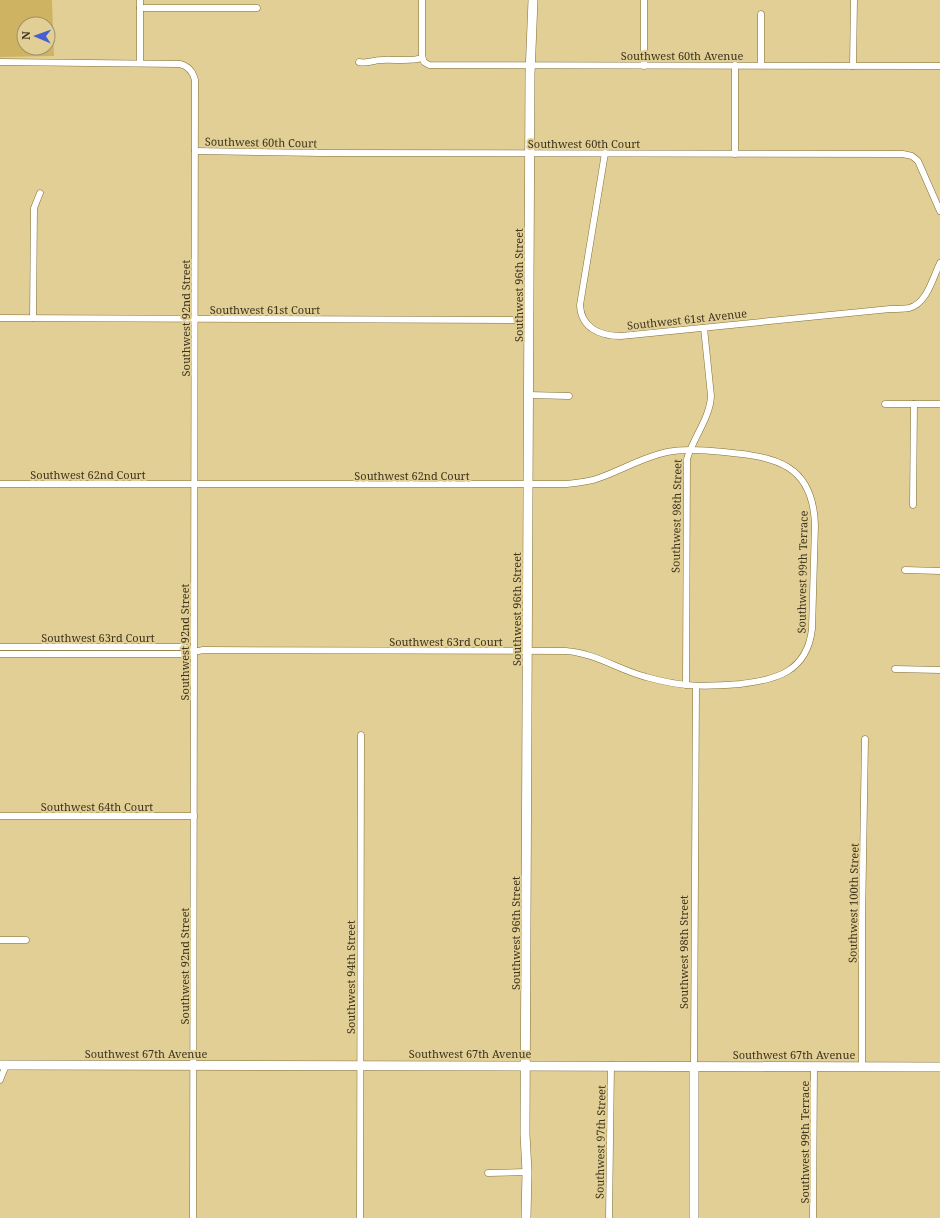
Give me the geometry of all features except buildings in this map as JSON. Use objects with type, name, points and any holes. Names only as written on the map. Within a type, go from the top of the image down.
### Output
[{"type":"street","points":[[0,62],[140,63],[140,0]]},
{"type":"street","points":[[422,0],[423,60]]},
{"type":"street","name":"Southwest 96th Street","points":[[526,1218],[527,1172],[525,1134],[528,485],[530,153],[533,0]]},
{"type":"street","points":[[644,0],[644,66]]},
{"type":"street","points":[[854,0],[854,66]]},
{"type":"street","points":[[140,8],[257,8]]},
{"type":"street","points":[[760,14],[761,65]]},
{"type":"street","name":"Southwest 60th Avenue","points":[[359,62],[366,63],[380,60],[423,60],[429,65],[940,66]]},
{"type":"street","name":"Southwest 92nd Street","points":[[140,63],[180,64],[188,68],[195,80],[193,1218]]},
{"type":"street","points":[[735,65],[735,154]]},
{"type":"street","name":"Southwest 60th Court","points":[[195,151],[321,153],[908,155],[915,158],[920,166],[940,211]]},
{"type":"street","name":"Southwest 61st Avenue","points":[[605,153],[580,299],[580,310],[586,324],[609,336],[909,308],[922,300],[940,263]]},
{"type":"street","points":[[33,318],[34,208],[40,193]]},
{"type":"street","name":"Southwest 61st Court","points":[[0,318],[529,320]]},
{"type":"street","name":"Southwest 98th Street","points":[[686,685],[687,459],[711,401],[704,328]]},
{"type":"street","points":[[529,395],[569,396]]},
{"type":"street","points":[[885,404],[940,404]]},
{"type":"street","points":[[913,505],[914,404]]},
{"type":"street","name":"Southwest 62nd Court","points":[[0,484],[566,484],[593,480],[654,455],[669,451],[690,450],[721,451],[767,458],[783,464],[793,471],[807,487]]},
{"type":"street","name":"Southwest 99th Terrace","points":[[803,656],[810,640],[812,629],[815,525],[814,510],[807,487]]},
{"type":"street","points":[[905,570],[940,570]]},
{"type":"street","name":"Southwest 63rd Court","points":[[0,647],[125,654],[184,654],[195,651],[554,650],[578,652],[638,675],[667,682],[696,686],[734,684],[774,678],[789,670],[803,656]]},
{"type":"street","points":[[125,647],[125,654]]},
{"type":"street","name":"Southwest 63rd Court","points":[[0,654],[125,647],[184,647],[195,651]]},
{"type":"street","points":[[895,669],[940,670]]},
{"type":"street","name":"Southwest 98th Street","points":[[694,1218],[696,686]]},
{"type":"street","name":"Southwest 94th Street","points":[[360,1218],[361,735]]},
{"type":"street","name":"Southwest 100th Street","points":[[862,1066],[862,922],[865,739]]},
{"type":"street","name":"Southwest 64th Court","points":[[0,816],[194,816]]},
{"type":"street","points":[[0,940],[26,940]]},
{"type":"street","points":[[0,1080],[3,1065]]},
{"type":"street","name":"Southwest 67th Avenue","points":[[3,1065],[611,1065],[940,1067]]},
{"type":"street","name":"Southwest 97th Street","points":[[609,1218],[611,1065]]},
{"type":"street","name":"Southwest 99th Terrace","points":[[813,1218],[814,1066]]},
{"type":"street","points":[[488,1173],[527,1172]]},
{"type":"shaded area","points":[[0,0],[52,0],[53,16],[16,16],[16,56],[54,56],[0,57]]}]
